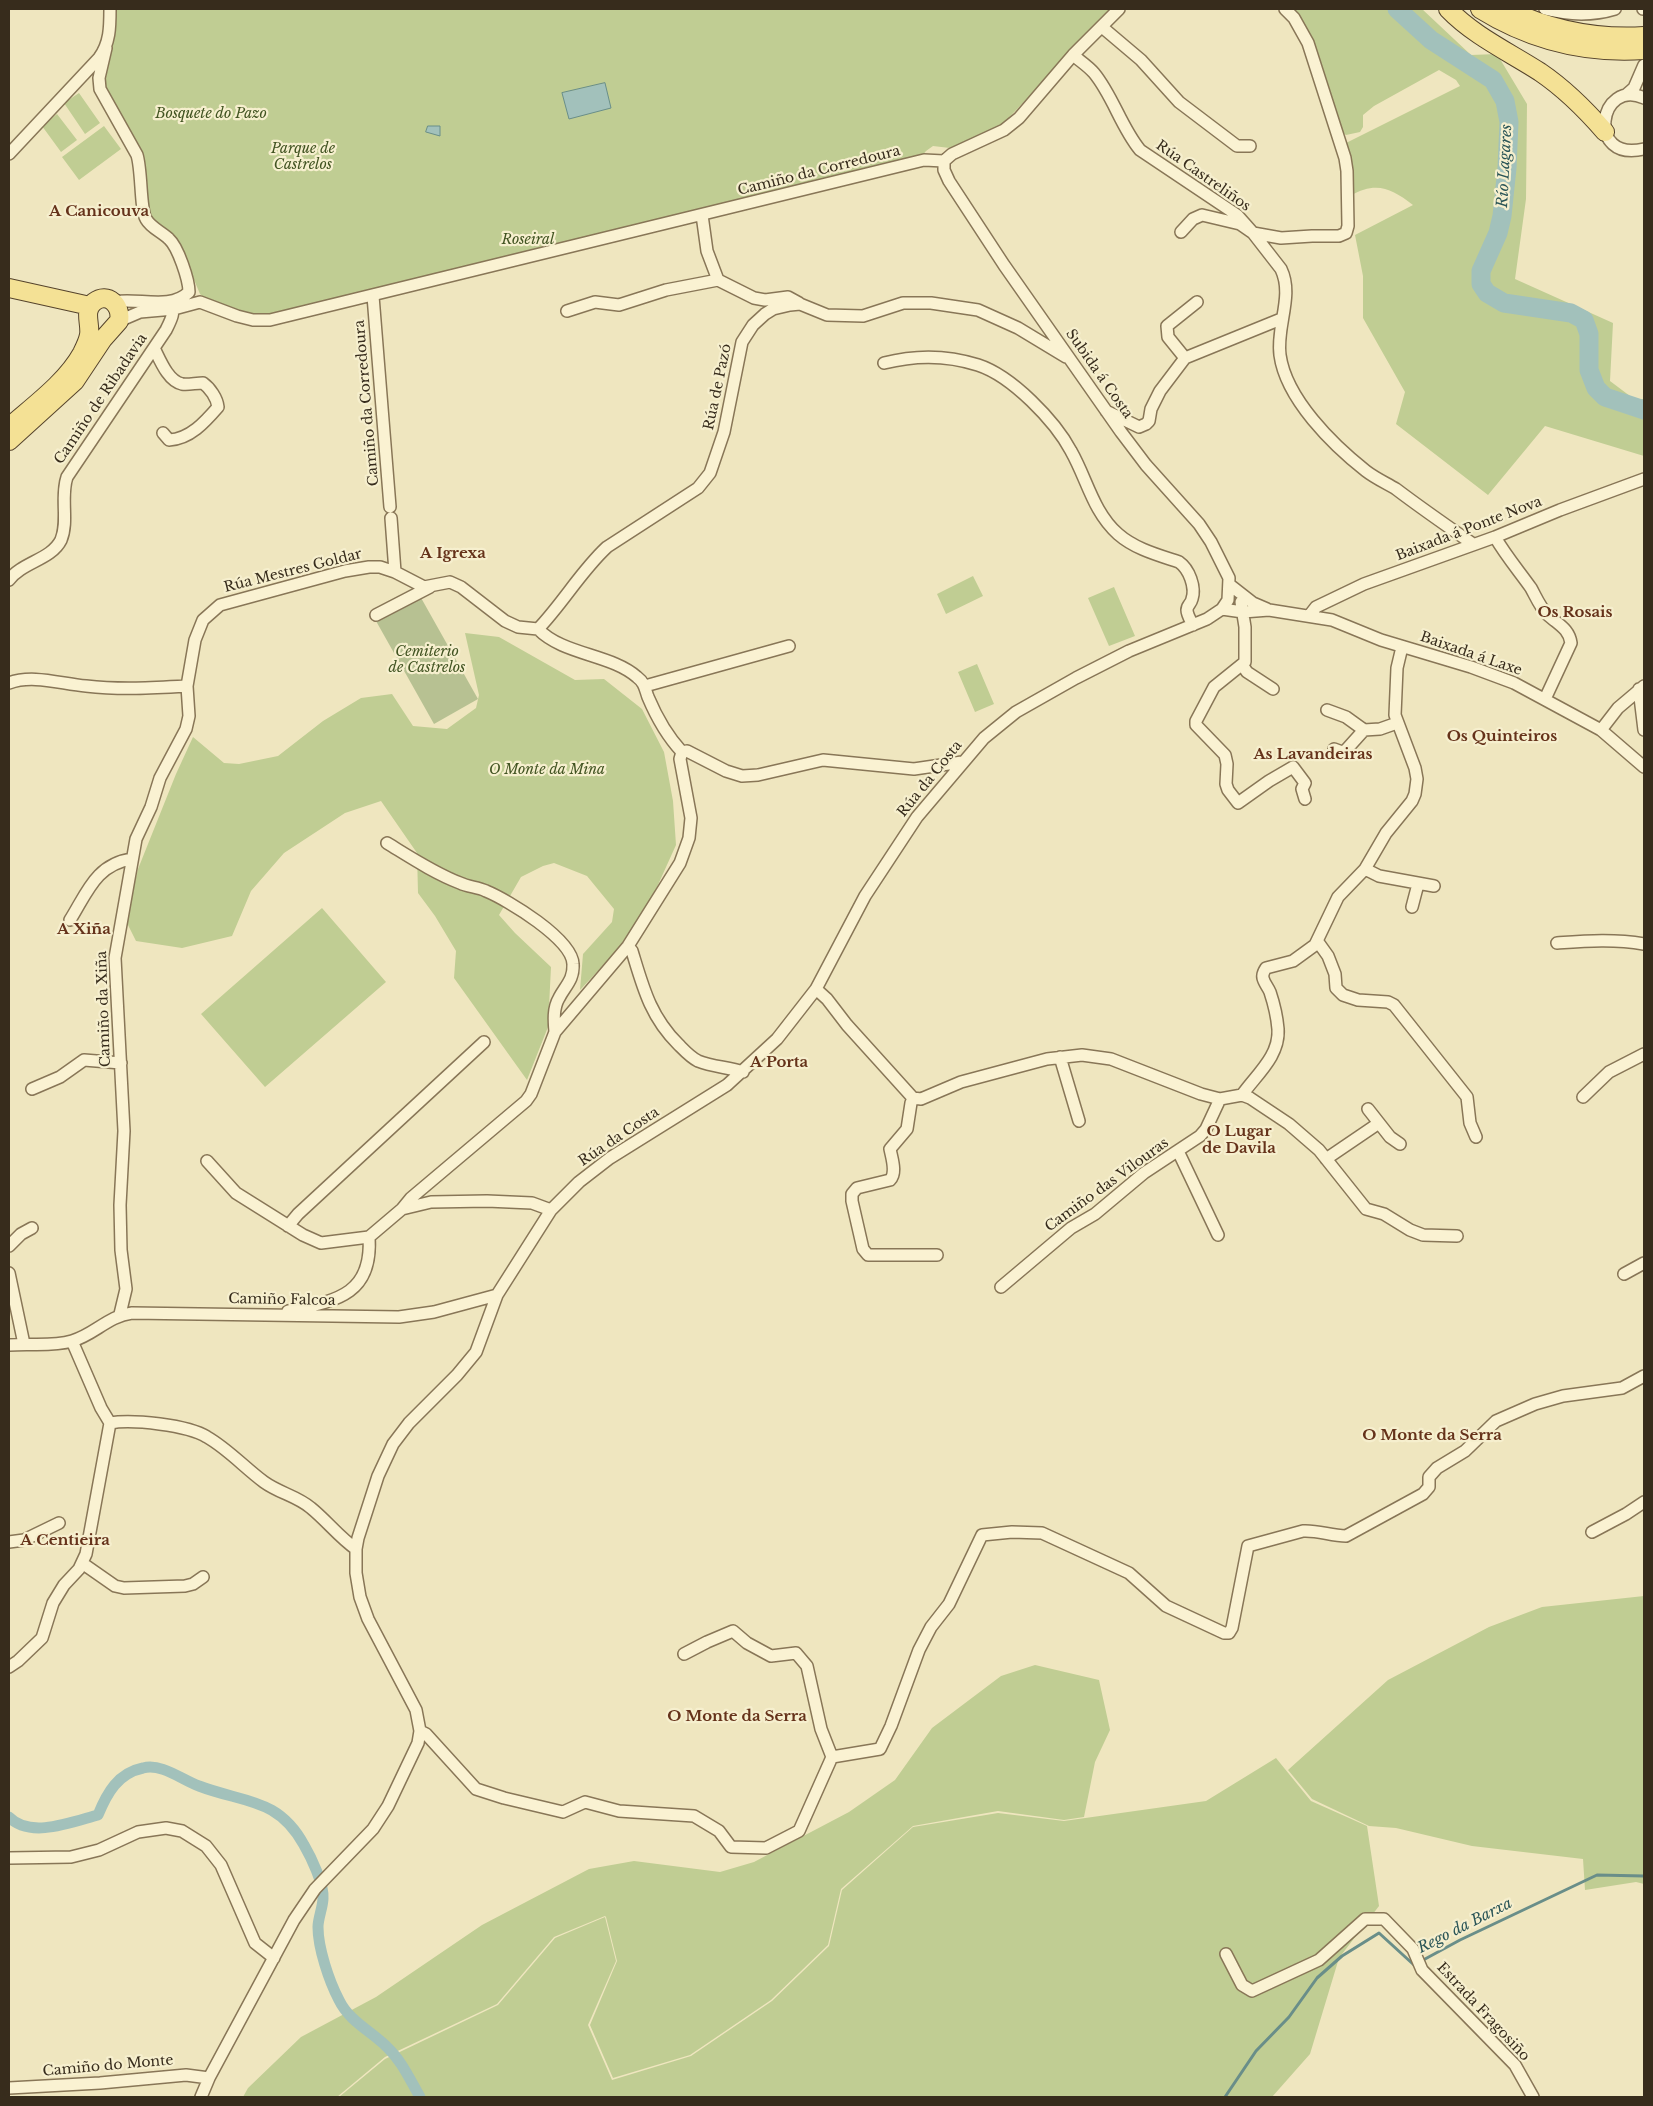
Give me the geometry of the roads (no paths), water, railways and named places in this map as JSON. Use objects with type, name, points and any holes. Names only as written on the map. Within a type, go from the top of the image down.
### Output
[{"type":"main road","points":[[1448,9],[1488,42],[1540,73],[1563,90],[1605,132]]},
{"type":"main road","points":[[1480,9],[1534,36],[1566,45],[1603,50],[1644,50]]},
{"type":"main road","points":[[1507,9],[1536,22],[1577,33],[1600,36],[1644,36]]},
{"type":"main road","points":[[9,288],[90,314],[97,330],[102,331],[116,325]]},
{"type":"main road","points":[[9,426],[67,374],[74,365],[86,344],[89,335],[90,314],[99,300],[109,299],[114,302],[120,310],[116,325],[103,339],[75,380],[9,441]]},
{"type":"street","points":[[110,9],[109,33],[99,78],[100,89],[137,155],[140,165],[144,216],[150,225],[172,242],[189,284],[188,292],[185,296],[173,305],[114,302]]},
{"type":"street","points":[[944,161],[952,154],[1004,130],[1019,118],[1073,55],[1119,9]]},
{"type":"street","points":[[1180,232],[1193,220],[1202,215],[1240,224],[1253,233],[1281,238],[1339,236],[1346,233],[1348,226],[1345,158],[1308,43],[1294,18],[1286,9]]},
{"type":"street","points":[[1545,9],[1582,14],[1615,9]]},
{"type":"street","points":[[1102,27],[1141,60],[1179,102],[1237,146],[1250,146]]},
{"type":"street","points":[[9,154],[99,58],[106,48]]},
{"type":"street","name":"Rúa Castreliños","points":[[1073,55],[1102,84],[1133,141],[1140,150],[1237,215],[1285,276],[1286,289],[1281,319],[1280,355],[1288,382],[1308,413],[1340,449],[1368,473],[1387,483],[1473,544]]},
{"type":"street","points":[[1644,65],[1634,88],[1626,95],[1615,100],[1607,109],[1604,120],[1605,132],[1611,143],[1618,148],[1639,151],[1644,160]]},
{"type":"street","points":[[1626,95],[1638,95],[1644,98]]},
{"type":"street","name":"Camiño da Corredoura","points":[[188,292],[193,299],[200,302],[237,316],[263,321],[373,296],[924,160],[944,161]]},
{"type":"street","name":"Subida á Costa","points":[[944,161],[944,170],[949,181],[1070,360],[1146,465],[1199,524],[1223,563],[1230,585],[1225,604]]},
{"type":"street","points":[[702,215],[707,251],[718,280]]},
{"type":"street","points":[[566,311],[594,302],[619,305],[666,290],[718,280],[754,298],[765,300],[788,297],[827,315],[863,316],[903,303],[931,303],[978,310],[1038,338],[1070,360]]},
{"type":"street","name":"Camiño da Corredoura","points":[[373,296],[395,572]]},
{"type":"street","points":[[116,325],[140,312],[200,302]]},
{"type":"street","points":[[1185,358],[1168,337],[1167,326],[1196,302]]},
{"type":"street","name":"Rúa de Pazó","points":[[538,629],[607,547],[686,496],[710,473],[720,448],[738,356],[747,333],[765,314],[780,307],[800,304]]},
{"type":"street","name":"Camiño de Ribadavia","points":[[9,580],[14,573],[52,551],[62,538],[64,486],[67,477],[154,348],[170,321],[173,305]]},
{"type":"street","points":[[1106,411],[1139,427],[1146,424],[1160,391],[1185,358],[1281,319]]},
{"type":"street","points":[[154,348],[164,368],[178,382],[184,384],[203,383],[208,387],[218,407],[198,428],[186,435],[169,440],[163,433]]},
{"type":"street","points":[[884,363],[903,358],[952,358],[980,365],[1016,388],[1056,427],[1071,451],[1104,519],[1118,534],[1134,545],[1185,566],[1193,594],[1187,611],[1192,625]]},
{"type":"street","name":"Baixada á Ponte Nova","points":[[1309,616],[1316,607],[1344,592],[1495,537],[1560,510],[1644,479]]},
{"type":"street","points":[[1495,537],[1546,614],[1566,630],[1570,638],[1571,643],[1545,699]]},
{"type":"street","name":"Rúa Mestres Goldar","points":[[187,686],[195,640],[203,620],[220,605],[369,566],[395,572],[424,587],[430,587]]},
{"type":"street","name":"Rúa Mestres Goldar","points":[[376,615],[430,587],[443,582],[450,582],[461,587],[505,621],[518,627],[538,629]]},
{"type":"street","points":[[1230,585],[1246,606],[1246,658],[1242,666],[1214,687],[1196,721],[1196,725],[1225,755],[1228,764],[1226,784],[1228,790],[1238,803],[1268,781],[1293,767],[1305,783],[1302,789],[1305,799]]},
{"type":"street","name":"Rúa da Costa","points":[[420,1731],[416,1710],[364,1608],[356,1573],[356,1549],[376,1484],[393,1444],[409,1423],[457,1375],[476,1352],[497,1296],[551,1210],[579,1182],[610,1158],[699,1104],[743,1072],[776,1039],[816,989],[866,896],[917,817],[962,762],[999,725],[1032,703],[1129,651],[1207,619],[1225,604]]},
{"type":"street","name":"Baixada á Laxe","points":[[1225,604],[1309,616],[1340,623],[1381,640],[1480,670],[1514,683],[1601,730],[1644,767]]},
{"type":"street","points":[[538,629],[548,639],[627,670],[637,677],[645,686],[647,696],[672,742],[682,752]]},
{"type":"street","points":[[645,686],[789,646]]},
{"type":"street","points":[[1242,1095],[1268,1061],[1276,1048],[1278,1039],[1275,1010],[1269,989],[1263,979],[1264,970],[1294,961],[1318,942],[1338,897],[1365,869],[1386,833],[1412,801],[1415,794],[1415,768],[1410,750],[1395,716],[1397,668],[1402,647]]},
{"type":"street","points":[[1242,666],[1247,672],[1273,689]]},
{"type":"street","points":[[9,683],[19,680],[38,680],[85,686],[134,689],[187,686]]},
{"type":"street","name":"Camiño da Xiña","points":[[120,1314],[126,1289],[121,1250],[120,1205],[124,1131],[114,958],[136,839],[151,807],[160,778],[186,729],[189,716],[187,686]]},
{"type":"street","points":[[1642,688],[1644,730]]},
{"type":"street","points":[[1601,730],[1612,714],[1642,688]]},
{"type":"street","points":[[1327,710],[1346,717],[1364,730],[1380,729],[1397,723]]},
{"type":"street","points":[[1334,749],[1342,752],[1346,750],[1364,730]]},
{"type":"street","points":[[682,752],[687,751],[726,772],[742,776],[758,775],[823,760],[914,769],[962,762]]},
{"type":"street","points":[[208,1161],[236,1193],[288,1226],[321,1243],[369,1238],[402,1209],[416,1193],[526,1101],[531,1094],[555,1032],[628,946],[680,864],[689,838],[691,818],[680,759],[682,752]]},
{"type":"street","points":[[387,843],[424,866],[461,884],[484,890],[513,904],[565,944],[572,956],[573,972],[570,984],[558,999],[554,1015],[555,1032]]},
{"type":"street","points":[[70,920],[104,868],[123,860],[132,859]]},
{"type":"street","points":[[1365,869],[1379,876],[1434,886]]},
{"type":"street","points":[[1412,907],[1418,884]]},
{"type":"street","points":[[1556,943],[1623,940],[1644,944]]},
{"type":"street","points":[[1318,942],[1328,956],[1335,974],[1338,990],[1343,995],[1358,1000],[1388,1002],[1394,1005],[1432,1050],[1468,1097],[1470,1123],[1476,1137]]},
{"type":"street","points":[[628,946],[632,951],[651,1006],[668,1034],[696,1060],[710,1066],[728,1067],[743,1072]]},
{"type":"street","points":[[816,989],[827,999],[847,1025],[913,1098],[921,1099],[961,1082],[1060,1057],[1082,1055],[1111,1059],[1201,1094],[1220,1099],[1242,1095],[1266,1107],[1289,1124],[1326,1159],[1366,1209],[1384,1214],[1410,1230],[1423,1235],[1457,1236]]},
{"type":"street","points":[[288,1226],[298,1214],[484,1042]]},
{"type":"street","points":[[1583,1097],[1609,1072],[1644,1054]]},
{"type":"street","points":[[1060,1057],[1079,1121]]},
{"type":"street","points":[[32,1089],[60,1077],[84,1060],[121,1063]]},
{"type":"street","points":[[913,1098],[907,1129],[890,1149],[893,1178],[857,1188],[852,1194],[852,1200],[863,1249],[868,1255],[937,1255]]},
{"type":"street","name":"Camiño das Vilouras","points":[[1001,1287],[1071,1228],[1096,1214],[1144,1173],[1193,1142],[1206,1129],[1220,1099]]},
{"type":"street","points":[[1368,1109],[1390,1137],[1400,1144]]},
{"type":"street","points":[[1326,1159],[1379,1123]]},
{"type":"street","points":[[1178,1151],[1218,1234]]},
{"type":"street","points":[[432,1198],[433,1186],[438,1175]]},
{"type":"street","points":[[416,1193],[427,1191],[432,1198]]},
{"type":"street","points":[[402,1209],[432,1198],[448,1201],[532,1203],[551,1210]]},
{"type":"street","points":[[9,1246],[16,1238],[32,1228]]},
{"type":"street","points":[[269,1316],[345,1296],[354,1287],[368,1263],[370,1254],[369,1238]]},
{"type":"street","points":[[1624,1274],[1644,1263]]},
{"type":"street","points":[[9,1273],[24,1344]]},
{"type":"street","name":"Camiño Falcoa","points":[[120,1314],[399,1317],[434,1312],[497,1296]]},
{"type":"street","points":[[9,1345],[46,1345],[72,1341],[85,1336],[120,1314]]},
{"type":"street","points":[[9,1667],[18,1662],[42,1638],[53,1602],[64,1585],[80,1569],[86,1554],[110,1423],[101,1408],[72,1341]]},
{"type":"street","points":[[832,1757],[880,1749],[891,1726],[919,1650],[931,1627],[948,1604],[982,1535],[1012,1532],[1042,1533],[1129,1573],[1166,1606],[1224,1633],[1229,1633],[1232,1628],[1248,1546],[1312,1530],[1346,1536],[1423,1494],[1429,1487],[1429,1477],[1438,1468],[1465,1451],[1496,1421],[1535,1404],[1563,1396],[1622,1388],[1644,1376]]},
{"type":"street","points":[[110,1423],[122,1421],[147,1423],[196,1431],[208,1438],[265,1483],[300,1500],[314,1510],[340,1537],[356,1549]]},
{"type":"street","points":[[1592,1532],[1644,1502]]},
{"type":"street","points":[[9,1542],[24,1540],[59,1523]]},
{"type":"street","points":[[82,1563],[115,1586],[124,1588],[185,1586],[193,1584],[203,1577]]},
{"type":"street","points":[[201,2097],[294,1920],[315,1889],[374,1829],[408,1767],[418,1744],[420,1731],[426,1734],[476,1789],[504,1798],[563,1812],[585,1802],[619,1811],[694,1816],[719,1831],[731,1847],[766,1848],[799,1830],[832,1757],[821,1729],[807,1666],[796,1653],[771,1656],[747,1644],[733,1631],[684,1654]]},
{"type":"street","points":[[9,1858],[71,1857],[98,1850],[138,1832],[166,1828],[182,1831],[206,1846],[221,1866],[255,1943],[274,1958]]},
{"type":"street","name":"Estrada Fragosiño","points":[[1226,1954],[1242,1984],[1252,1991],[1319,1960],[1365,1919],[1384,1919],[1413,1949],[1422,1970],[1515,2065],[1533,2097]]},
{"type":"street","name":"Camiño do Monte","points":[[9,2088],[100,2083],[186,2075],[210,2078]]},
{"type":"water","points":[[605,83],[611,108],[569,119],[562,93]]},
{"type":"water","points":[[428,126],[440,126],[440,136],[426,132]]},
{"type":"waterway","name":"Río Lagares","points":[[1397,9],[1431,40],[1493,80],[1505,101],[1509,122],[1502,216],[1498,233],[1481,271],[1481,284],[1487,293],[1504,303],[1571,313],[1584,320],[1589,334],[1589,370],[1596,388],[1605,397],[1644,410]]},
{"type":"waterway","points":[[9,1817],[18,1824],[40,1828],[64,1825],[98,1815],[105,1799],[120,1779],[134,1771],[150,1767],[165,1770],[199,1786],[245,1799],[271,1810],[283,1818],[294,1829],[307,1850],[319,1878],[323,1898],[318,1935],[328,1974],[339,2000],[354,2020],[392,2052],[420,2097]]},
{"type":"waterway","name":"Rego da Barxa","points":[[1225,2097],[1256,2051],[1289,2017],[1317,1978],[1342,1956],[1379,1933],[1414,1965],[1460,1940],[1597,1875],[1644,1876]]},
{"type":"district","name":"A Canicouva","points":[[99,212]]},
{"type":"district","name":"A Igrexa","points":[[453,554]]},
{"type":"district","name":"Os Rosais","points":[[1575,613]]},
{"type":"district","name":"Os Quinteiros","points":[[1502,737]]},
{"type":"district","name":"As Lavandeiras","points":[[1313,755]]},
{"type":"district","name":"A Xiña","points":[[84,930]]},
{"type":"district","name":"A Porta","points":[[779,1063]]},
{"type":"district","name":"O Lugar de Davila","points":[[1239,1140]]},
{"type":"district","name":"O Monte da Serra","points":[[1432,1436]]},
{"type":"district","name":"A Centieira","points":[[65,1541]]},
{"type":"district","name":"O Monte da Serra","points":[[737,1717]]},
{"type":"park label","name":"Bosquete do Pazo","points":[[211,114]]},
{"type":"park label","name":"Parque de Castrelos","points":[[303,158]]},
{"type":"park label","name":"Roseiral","points":[[528,240]]},
{"type":"park label","name":"Cemiterio de Castrelos","points":[[427,660]]},
{"type":"park label","name":"O Monte da Mina","points":[[547,770]]}]
